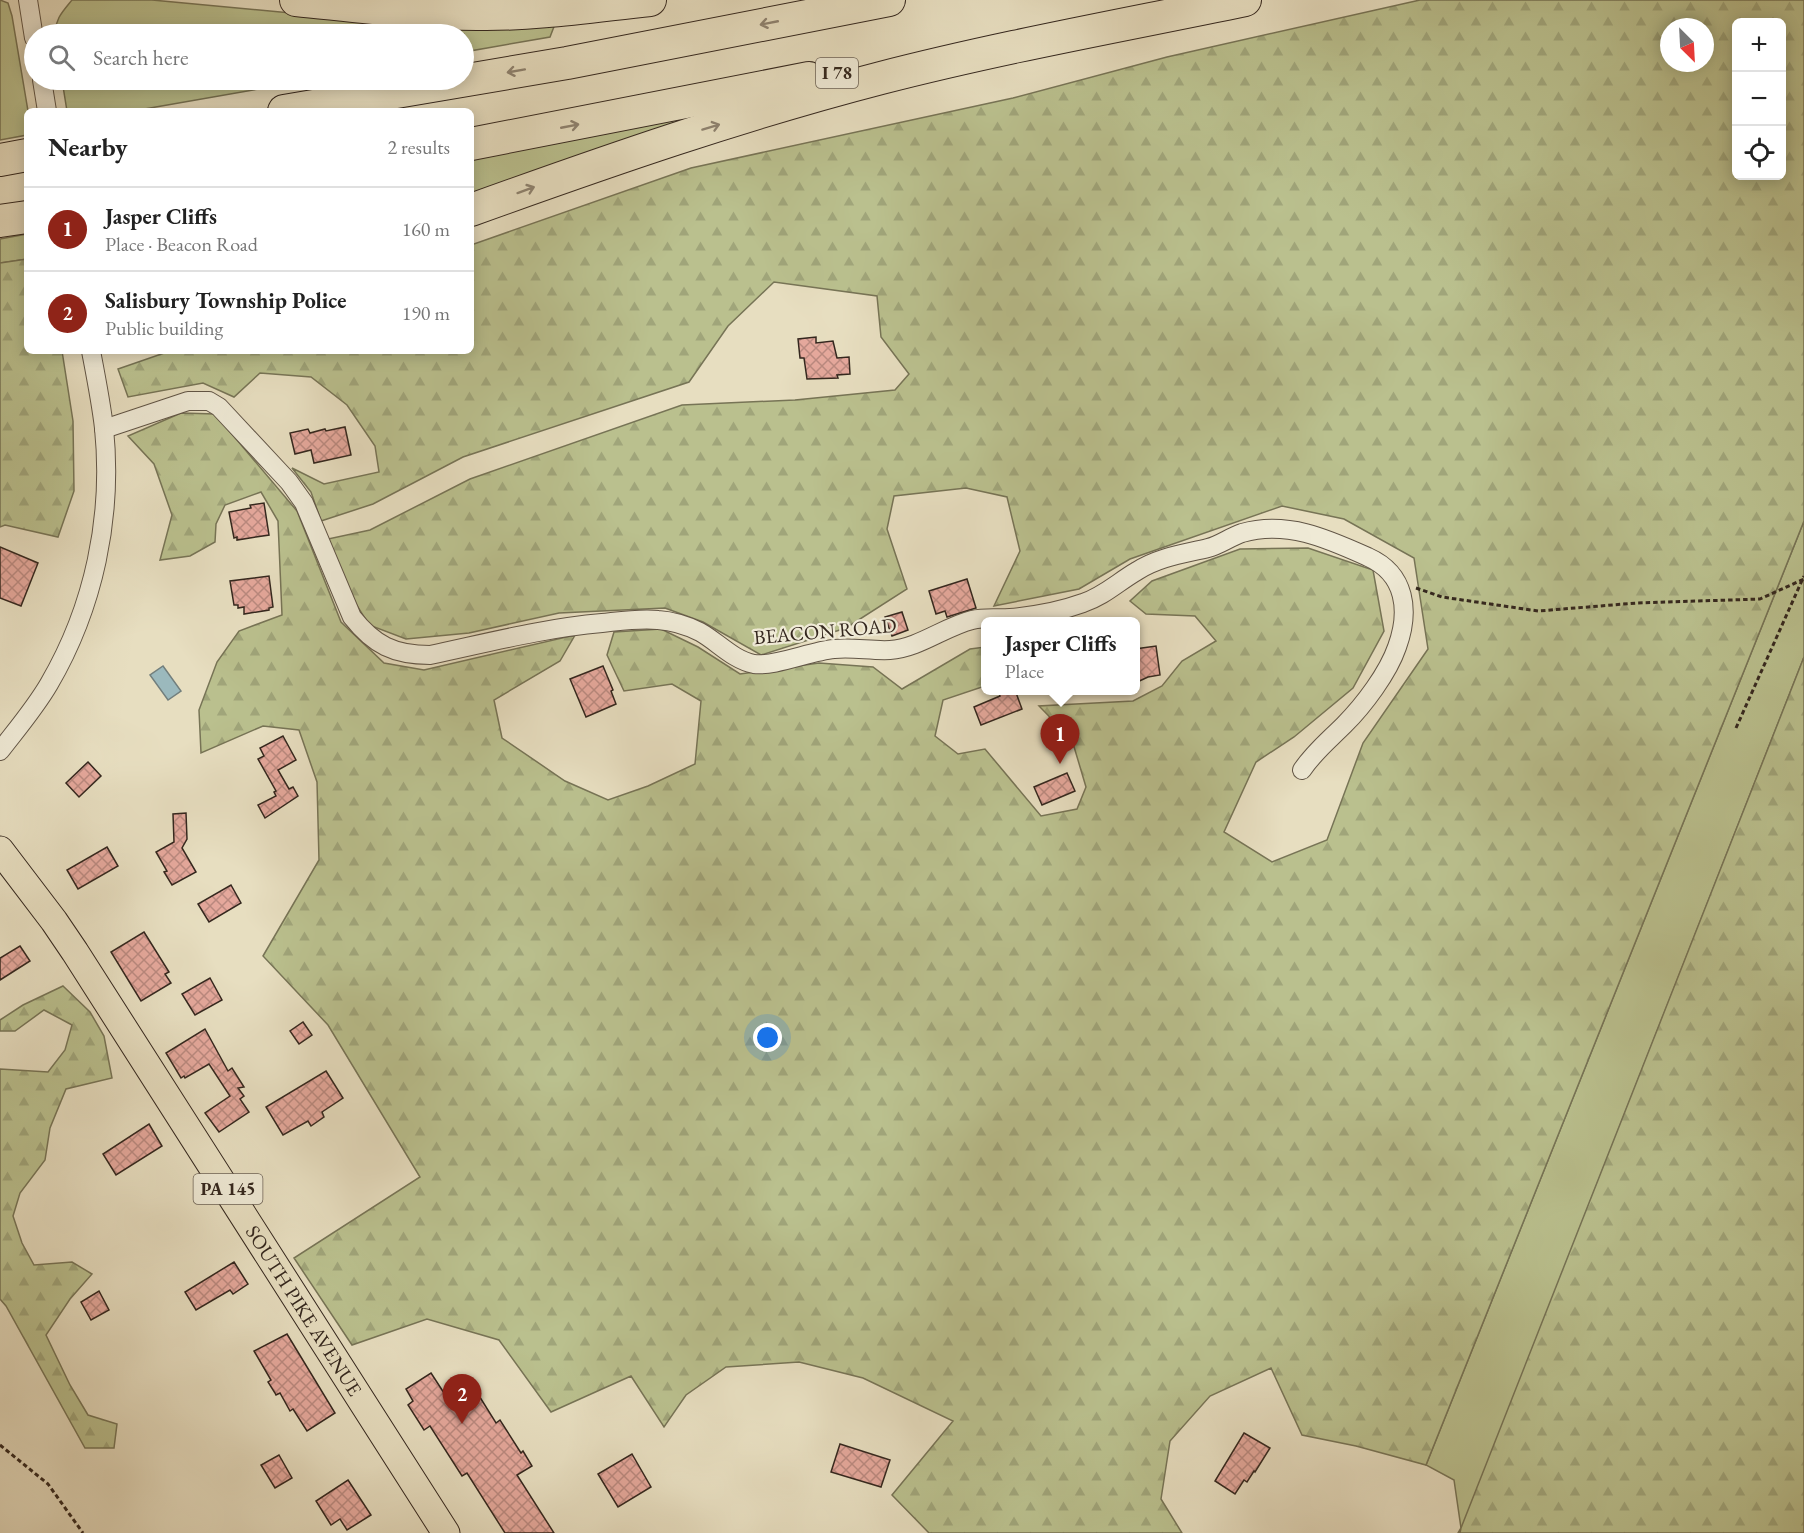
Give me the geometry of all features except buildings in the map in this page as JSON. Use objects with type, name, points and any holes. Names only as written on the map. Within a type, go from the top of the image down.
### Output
[{"type":"highway","points":[[296,0],[419,12],[477,14],[562,10],[650,0]]},
{"type":"highway","points":[[474,79],[567,63],[889,0]]},
{"type":"highway","name":"I 78","points":[[474,143],[1203,0]]},
{"type":"highway","points":[[474,209],[701,130],[881,78],[970,56],[1245,0]]},
{"type":"highway","points":[[302,108],[408,90]]},
{"type":"highway","points":[[0,160],[24,156]]},
{"type":"highway","points":[[0,221],[24,217]]},
{"type":"main road","name":"SOUTH PIKE AVENUE","points":[[0,850],[69,943],[446,1533]]},
{"type":"street","points":[[28,0],[32,24]]},
{"type":"street","points":[[44,90],[47,108]]},
{"type":"street","points":[[0,751],[28,716],[49,684],[66,651],[96,570],[102,532],[106,479],[104,429],[92,354]]},
{"type":"street","name":"BEACON ROAD","points":[[104,429],[188,401],[204,400],[219,407],[289,483],[304,503],[352,617],[363,632],[378,644],[393,651],[411,655],[430,655],[560,627],[643,619],[663,620],[682,625],[700,633],[740,659],[754,664],[770,663],[830,649],[904,648],[981,619]]},
{"type":"street","name":"BEACON ROAD","points":[[1015,617],[1082,604],[1104,594],[1137,570],[1157,560],[1178,553],[1210,548],[1241,534],[1283,527],[1325,538],[1383,564],[1398,581]]},
{"type":"street","points":[[1302,770],[1312,755],[1344,726],[1388,668],[1402,630],[1403,609],[1398,581]]},
{"type":"path","points":[[1398,581],[1442,597],[1538,611],[1637,603],[1760,599],[1804,578]]},
{"type":"path","points":[[1736,728],[1804,578]]},
{"type":"path","points":[[0,1445],[48,1484],[83,1533]]},
{"type":"green space","points":[[0,0],[8,3],[12,16],[27,108],[24,108],[24,136],[0,140]]},
{"type":"green space","points":[[72,0],[152,0],[386,22],[555,24],[550,37],[474,50],[474,24],[57,24],[62,12]]},
{"type":"green space","points":[[1420,0],[1804,0],[1804,521],[1426,1465],[1356,1446],[1302,1435],[1271,1368],[1210,1396],[1170,1441],[1161,1499],[1182,1533],[929,1533],[892,1495],[953,1421],[863,1378],[799,1362],[726,1367],[686,1395],[664,1427],[631,1376],[551,1412],[499,1340],[427,1319],[352,1345],[294,1258],[420,1177],[328,1025],[263,956],[319,860],[317,782],[299,730],[263,726],[201,753],[199,710],[217,662],[239,631],[282,615],[278,521],[261,492],[225,505],[216,524],[215,542],[190,556],[160,560],[172,515],[154,464],[128,436],[181,413],[215,414],[297,511],[341,622],[384,663],[424,670],[575,635],[560,661],[494,700],[502,738],[565,781],[608,800],[648,786],[695,764],[701,701],[672,684],[624,691],[607,655],[614,632],[661,629],[698,647],[740,674],[819,663],[873,667],[902,689],[970,649],[981,648],[981,687],[943,700],[935,736],[958,754],[985,749],[1041,816],[1077,809],[1086,787],[1072,740],[1039,706],[1133,701],[1162,686],[1182,661],[1216,641],[1195,616],[1146,614],[1130,601],[1152,581],[1240,549],[1308,548],[1373,570],[1384,631],[1353,688],[1294,737],[1256,762],[1224,832],[1272,862],[1327,840],[1363,743],[1428,649],[1414,558],[1344,519],[1282,506],[1130,559],[1079,589],[994,606],[1020,551],[1007,497],[966,488],[894,496],[887,529],[907,589],[846,628],[761,655],[703,622],[665,608],[559,613],[469,633],[406,639],[369,625],[351,596],[328,539],[370,530],[470,479],[682,405],[795,400],[895,390],[909,374],[881,337],[877,296],[774,282],[728,326],[689,382],[463,457],[373,504],[321,521],[311,492],[292,468],[324,484],[379,472],[375,446],[347,405],[311,377],[260,373],[234,397],[203,383],[128,397],[118,369],[161,354],[474,354],[474,244],[691,168],[1013,98],[1167,57]]},
{"type":"green space","points":[[64,90],[253,90],[150,108],[67,108]]},
{"type":"green space","points":[[739,106],[474,196],[474,151]]},
{"type":"green space","points":[[24,235],[24,259],[0,263],[0,239]]},
{"type":"green space","points":[[24,259],[24,354],[62,354],[73,421],[74,491],[58,537],[5,525],[0,527],[0,263]]},
{"type":"green space","points":[[1804,521],[1804,657],[1460,1533],[1458,1533],[1461,1528],[1454,1480],[1426,1465]]},
{"type":"green space","points":[[1804,657],[1804,1533],[1460,1533],[1461,1528]]},
{"type":"green space","points":[[63,986],[90,1012],[104,1036],[112,1078],[66,1089],[50,1128],[45,1160],[20,1193],[13,1216],[22,1243],[34,1265],[72,1262],[92,1274],[70,1299],[46,1335],[70,1385],[88,1415],[117,1424],[114,1448],[85,1448],[0,1299],[0,1069],[48,1072],[65,1050],[72,1025],[44,1010],[15,1031],[0,1031],[0,1020],[23,1005]]},
{"type":"water","points":[[163,666],[181,691],[168,700],[150,675]]},
{"type":"place","name":"Jasper Cliffs","points":[[1060,764]]},
{"type":"place","name":"Salisbury Township Police","points":[[462,1424]]}]
